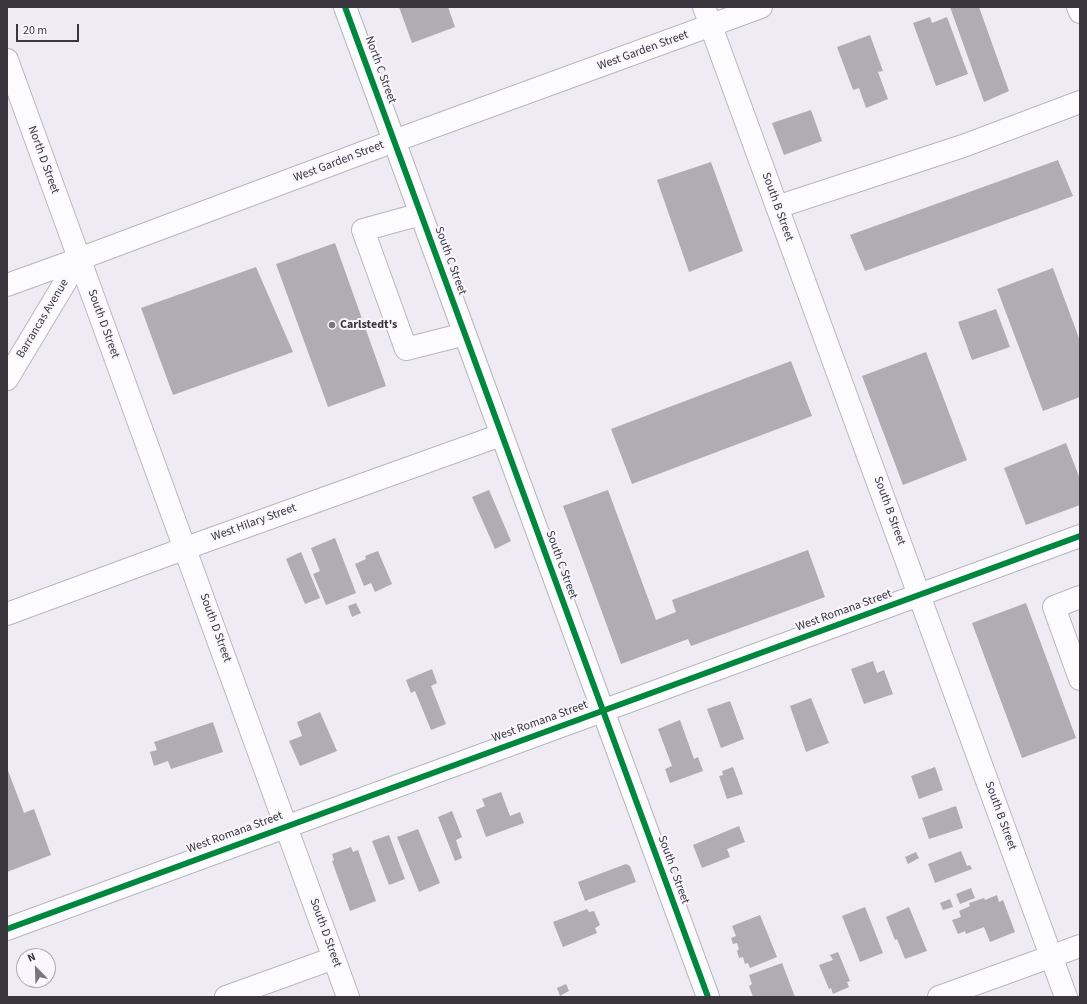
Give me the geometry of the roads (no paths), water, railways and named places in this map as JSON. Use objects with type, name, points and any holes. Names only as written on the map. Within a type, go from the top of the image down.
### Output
[{"type":"street","name":"North C Street","points":[[345,7],[394,141]]},
{"type":"street","name":"West Garden Street","points":[[7,285],[79,260],[394,141],[707,16],[761,7]]},
{"type":"street","points":[[1078,7],[1080,12]]},
{"type":"street","name":"South B Street","points":[[707,16],[1066,997]]},
{"type":"street","name":"North D Street","points":[[7,60],[79,260]]},
{"type":"street","points":[[777,207],[963,146],[1080,102]]},
{"type":"street","name":"South C Street","points":[[394,141],[708,997]]},
{"type":"street","points":[[421,214],[363,230],[406,349],[465,334]]},
{"type":"street","name":"Barrancas Avenue","points":[[7,380],[79,260]]},
{"type":"street","name":"South D Street","points":[[79,260],[186,548],[348,997]]},
{"type":"street","name":"West Hilary Street","points":[[7,614],[502,435]]},
{"type":"street","name":"West Romana Street","points":[[7,929],[1080,536]]},
{"type":"street","points":[[1080,597],[1054,607],[1080,679]]},
{"type":"street","points":[[939,997],[1080,946]]},
{"type":"street","points":[[226,997],[334,958]]},
{"type":"place","name":"Carlstedt's","points":[[332,325]]}]
